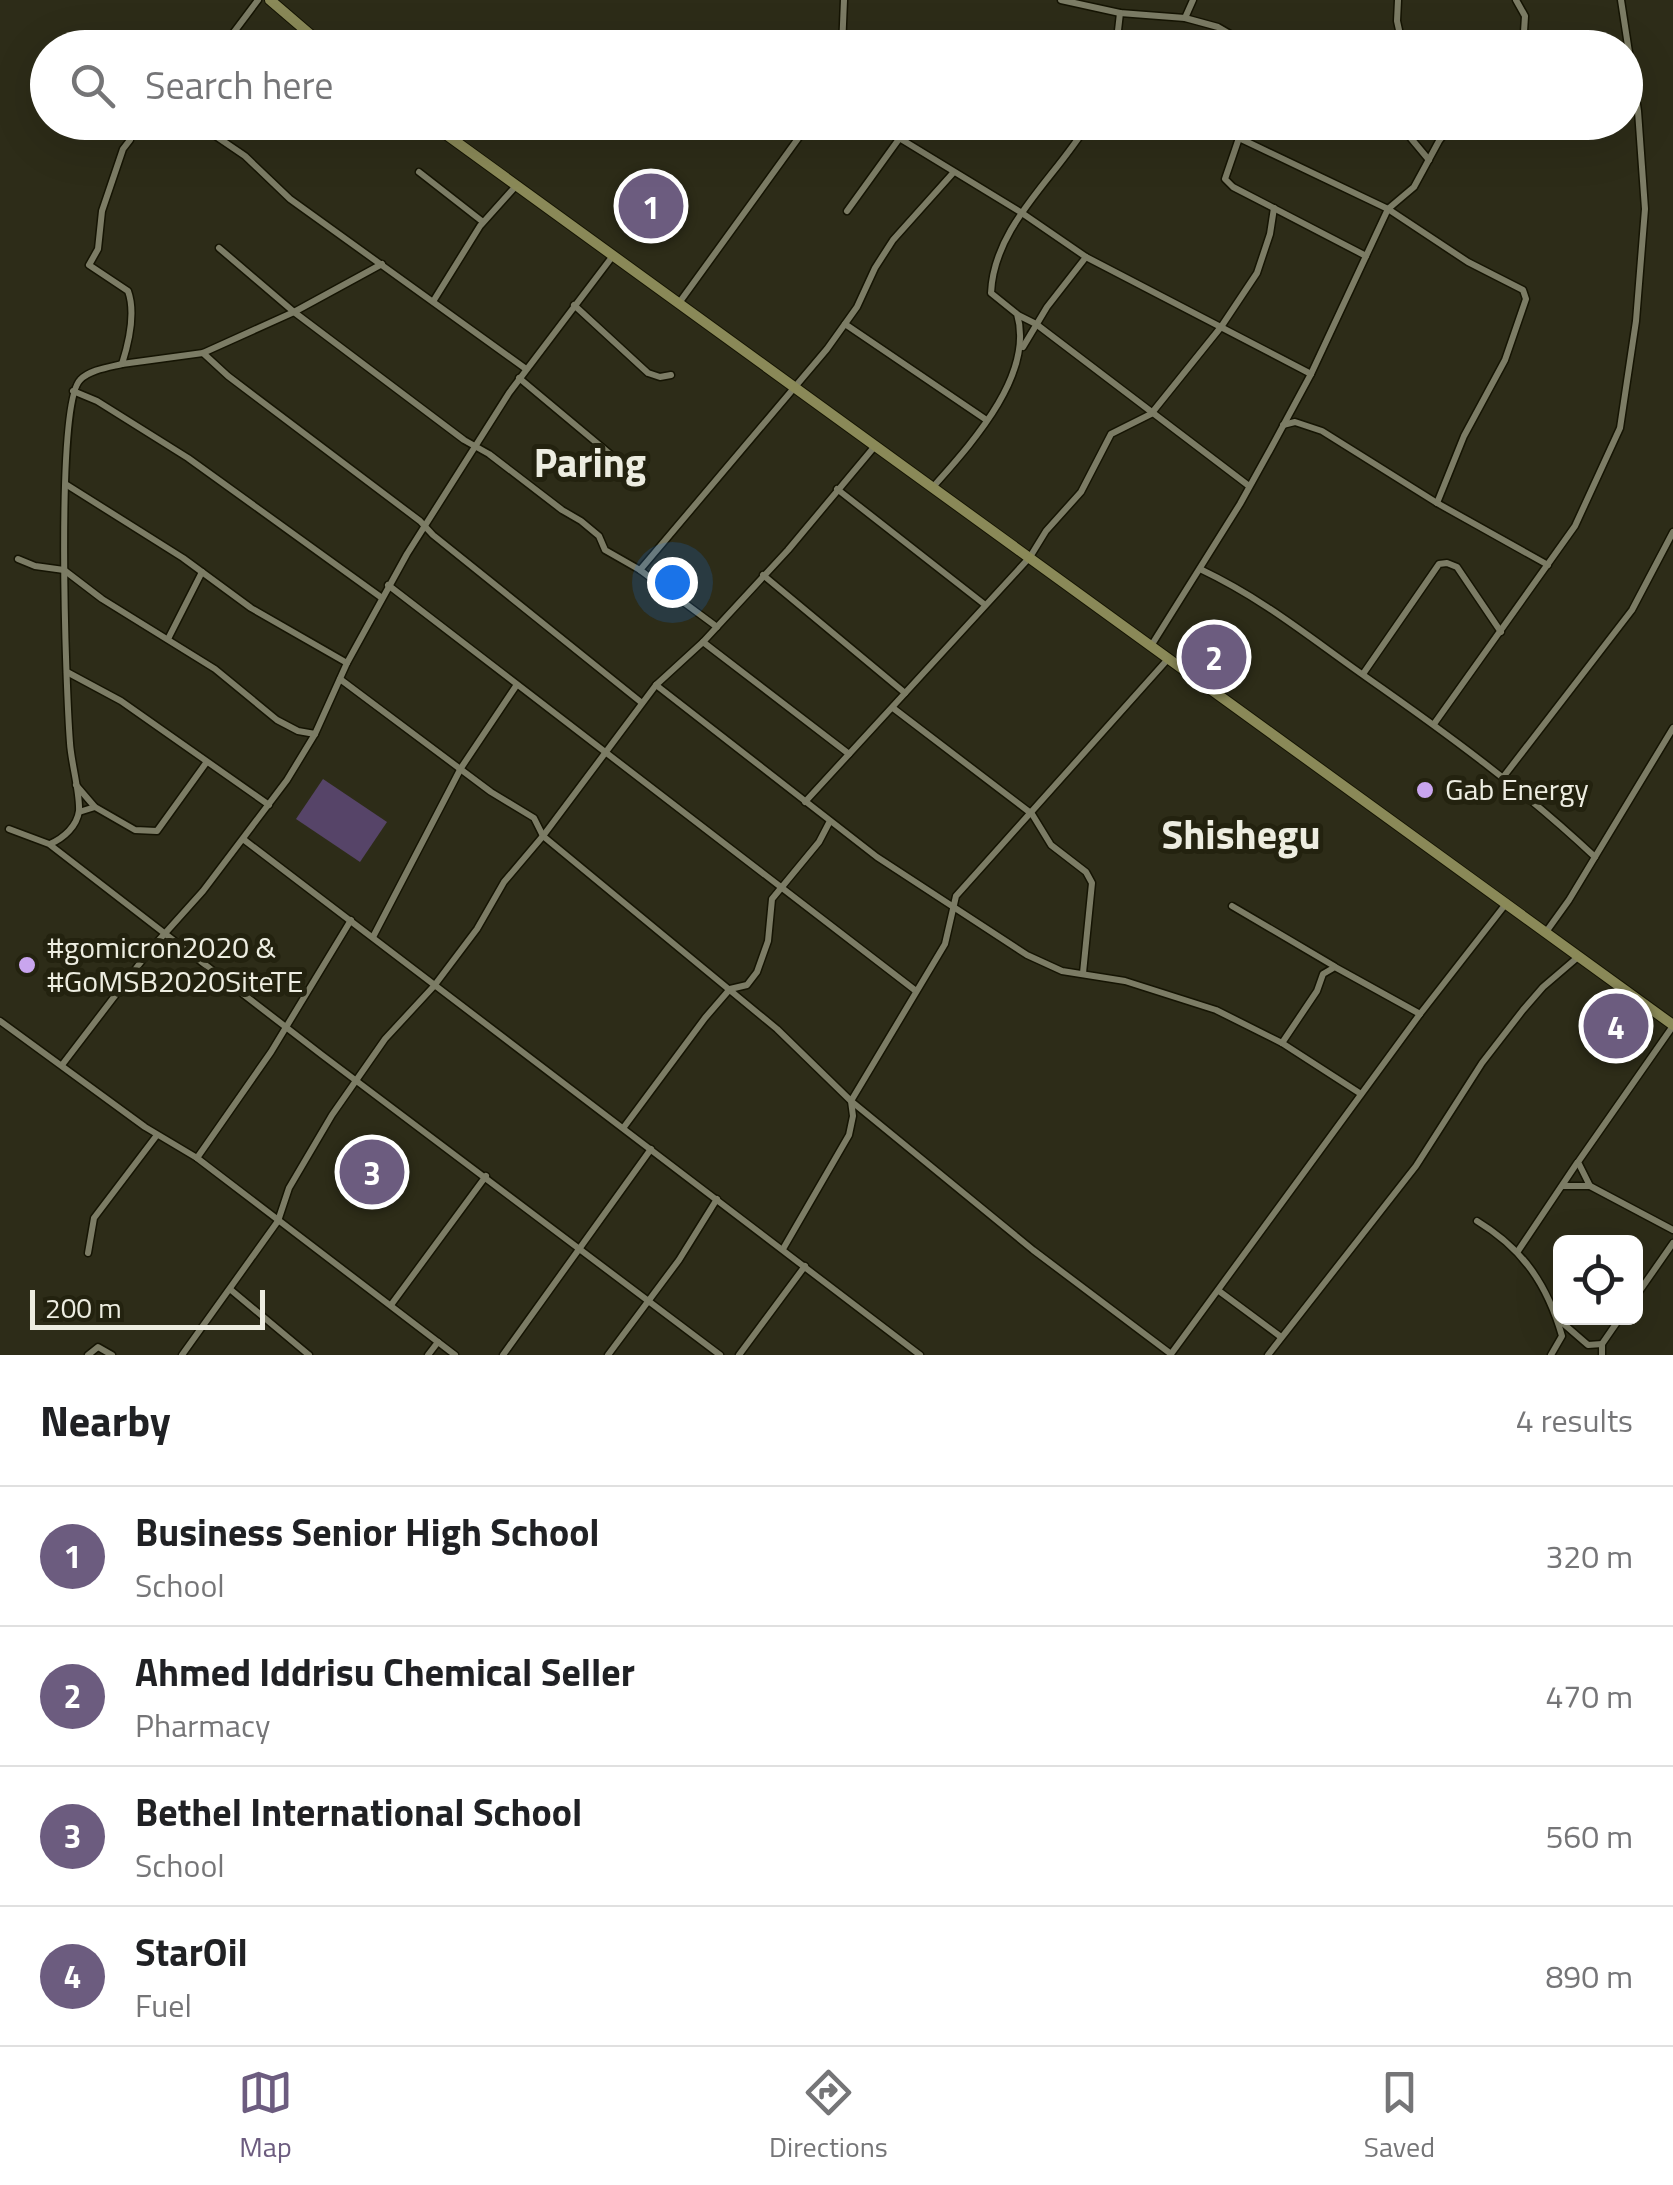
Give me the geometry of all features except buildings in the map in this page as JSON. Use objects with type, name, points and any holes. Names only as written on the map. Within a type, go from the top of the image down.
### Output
[{"type":"main road","points":[[270,0],[305,30]]},
{"type":"main road","points":[[453,140],[1673,1025]]},
{"type":"street","points":[[236,30],[258,0]]},
{"type":"street","points":[[843,30],[844,0]]},
{"type":"street","points":[[1061,0],[1120,13],[1184,18],[1222,30]]},
{"type":"street","points":[[1184,18],[1193,0]]},
{"type":"street","points":[[1398,0],[1398,30]]},
{"type":"street","points":[[1516,0],[1525,16],[1524,30]]},
{"type":"street","points":[[1621,0],[1625,30]]},
{"type":"street","points":[[1118,30],[1120,13]]},
{"type":"street","points":[[122,364],[128,345],[131,297],[89,265],[98,250],[102,212],[123,149],[130,140]]},
{"type":"street","points":[[221,140],[290,198],[526,369]]},
{"type":"street","points":[[679,303],[797,140]]},
{"type":"street","points":[[847,211],[899,140]]},
{"type":"street","points":[[902,140],[1086,256],[1312,374]]},
{"type":"street","points":[[1079,140],[1002,241],[991,293],[1249,486]]},
{"type":"street","points":[[1238,140],[1225,179],[1233,187],[1366,256]]},
{"type":"street","points":[[1243,140],[1388,209],[1468,262],[1524,290],[1526,299],[1505,360],[1464,436],[1437,503]]},
{"type":"street","points":[[1412,140],[1429,160]]},
{"type":"street","points":[[1151,646],[1312,374],[1388,209],[1414,188],[1442,140]]},
{"type":"street","points":[[1434,724],[1575,526],[1620,428],[1636,321],[1645,208],[1641,140]]},
{"type":"street","points":[[419,172],[484,222]]},
{"type":"street","points":[[640,570],[794,389],[844,324],[894,240],[953,173]]},
{"type":"street","points":[[434,300],[484,222],[516,187]]},
{"type":"street","points":[[805,802],[1030,558],[1046,532],[1081,492],[1110,434],[1151,414],[1221,327],[1257,273],[1274,208]]},
{"type":"street","points":[[220,248],[294,312],[582,521],[599,536],[605,550],[640,570],[717,626]]},
{"type":"street","points":[[933,487],[974,440],[1016,372],[1022,348],[1036,324],[1086,256]]},
{"type":"street","points":[[62,1065],[269,805],[315,734],[388,585],[474,446],[519,378],[612,257]]},
{"type":"street","points":[[49,844],[66,835],[79,812],[67,672],[64,570],[66,446],[73,391],[87,374],[122,364],[204,353],[294,312],[382,264]]},
{"type":"street","points":[[574,305],[648,373],[671,375]]},
{"type":"street","points":[[1017,314],[1022,348]]},
{"type":"street","points":[[844,324],[985,420]]},
{"type":"street","points":[[204,353],[642,703]]},
{"type":"street","points":[[519,378],[616,459]]},
{"type":"street","points":[[73,391],[97,401],[176,450],[382,598]]},
{"type":"street","points":[[1281,426],[1295,422],[1322,432],[1548,565]]},
{"type":"street","points":[[182,1355],[278,1221],[313,1143],[384,1039],[434,986],[476,929],[504,882],[656,686],[703,642],[788,550],[874,446]]},
{"type":"street","points":[[67,485],[102,504],[251,608],[346,664]]},
{"type":"street","points":[[837,489],[984,604]]},
{"type":"street","points":[[1504,776],[1632,610],[1673,532]]},
{"type":"street","points":[[18,558],[30,565],[64,570],[219,672],[278,720],[298,731],[315,734]]},
{"type":"street","points":[[1362,674],[1439,564],[1457,567],[1501,632]]},
{"type":"street","points":[[1200,569],[1284,615],[1434,724],[1504,776],[1594,858]]},
{"type":"street","points":[[168,640],[202,572]]},
{"type":"street","points":[[762,575],[905,693]]},
{"type":"street","points":[[388,585],[916,991]]},
{"type":"street","points":[[703,642],[850,754]]},
{"type":"street","points":[[782,1250],[848,1135],[853,1116],[851,1101],[945,944],[952,904],[1169,658]]},
{"type":"street","points":[[67,672],[120,702],[269,805]]},
{"type":"street","points":[[340,679],[492,792],[534,818],[543,836],[730,988],[800,1049],[851,1101],[1033,1250],[1171,1355],[1360,1094],[1505,905]]},
{"type":"street","points":[[374,937],[461,768],[516,686]]},
{"type":"street","points":[[656,686],[830,822],[1027,956],[1062,971],[1125,981],[1216,1010],[1282,1043],[1360,1094]]},
{"type":"street","points":[[892,708],[1032,814],[1051,845],[1086,872],[1092,882],[1083,973]]},
{"type":"street","points":[[1545,933],[1673,728]]},
{"type":"street","points":[[74,782],[95,808],[134,830],[157,831],[206,763]]},
{"type":"street","points":[[79,812],[95,808]]},
{"type":"street","points":[[624,1127],[730,988],[747,984],[764,958],[768,912],[779,887],[799,868],[830,822]]},
{"type":"street","points":[[8,828],[49,844],[718,1354]]},
{"type":"street","points":[[244,839],[920,1355]]},
{"type":"street","points":[[1232,906],[1420,1014]]},
{"type":"street","points":[[197,1158],[271,1052],[352,920]]},
{"type":"street","points":[[1268,1355],[1416,1166],[1482,1063],[1523,1010],[1578,956]]},
{"type":"street","points":[[1282,1043],[1317,992],[1323,974],[1335,967]]},
{"type":"street","points":[[0,1021],[157,1135],[197,1158],[455,1355]]},
{"type":"street","points":[[1518,1251],[1673,1025]]},
{"type":"street","points":[[88,1253],[94,1218],[157,1135]]},
{"type":"street","points":[[503,1355],[651,1149]]},
{"type":"street","points":[[1578,1162],[1590,1186]]},
{"type":"street","points":[[390,1305],[486,1176]]},
{"type":"street","points":[[1562,1186],[1590,1186],[1673,1230]]},
{"type":"street","points":[[608,1355],[718,1200]]},
{"type":"street","points":[[1477,1221],[1518,1251],[1548,1298],[1553,1314]]},
{"type":"street","points":[[1643,1286],[1673,1243]]},
{"type":"street","points":[[739,1355],[804,1266]]},
{"type":"street","points":[[231,1290],[309,1355]]},
{"type":"street","points":[[1219,1291],[1280,1337]]},
{"type":"street","points":[[1550,1355],[1562,1336],[1557,1325]]},
{"type":"street","points":[[1564,1325],[1588,1345],[1602,1344]]},
{"type":"street","points":[[1602,1355],[1602,1344],[1615,1325]]},
{"type":"street","points":[[428,1355],[438,1342]]},
{"type":"street","points":[[88,1355],[98,1347],[112,1355]]},
{"type":"shaded area","points":[[323,779],[387,822],[360,862],[296,819]]},
{"type":"place","name":"Business Senior High School","points":[[651,206]]},
{"type":"place","name":"Ahmed Iddrisu Chemical Seller","points":[[1214,657]]},
{"type":"place","name":"Gab Energy","points":[[1425,790]]},
{"type":"place","name":"#gomicron2020 & #GoMSB2020SiteTE","points":[[27,965]]},
{"type":"place","name":"StarOil","points":[[1616,1026]]},
{"type":"place","name":"Bethel International School","points":[[372,1172]]},
{"type":"district","name":"Paring","points":[[590,463]]},
{"type":"district","name":"Shishegu","points":[[1241,835]]}]
